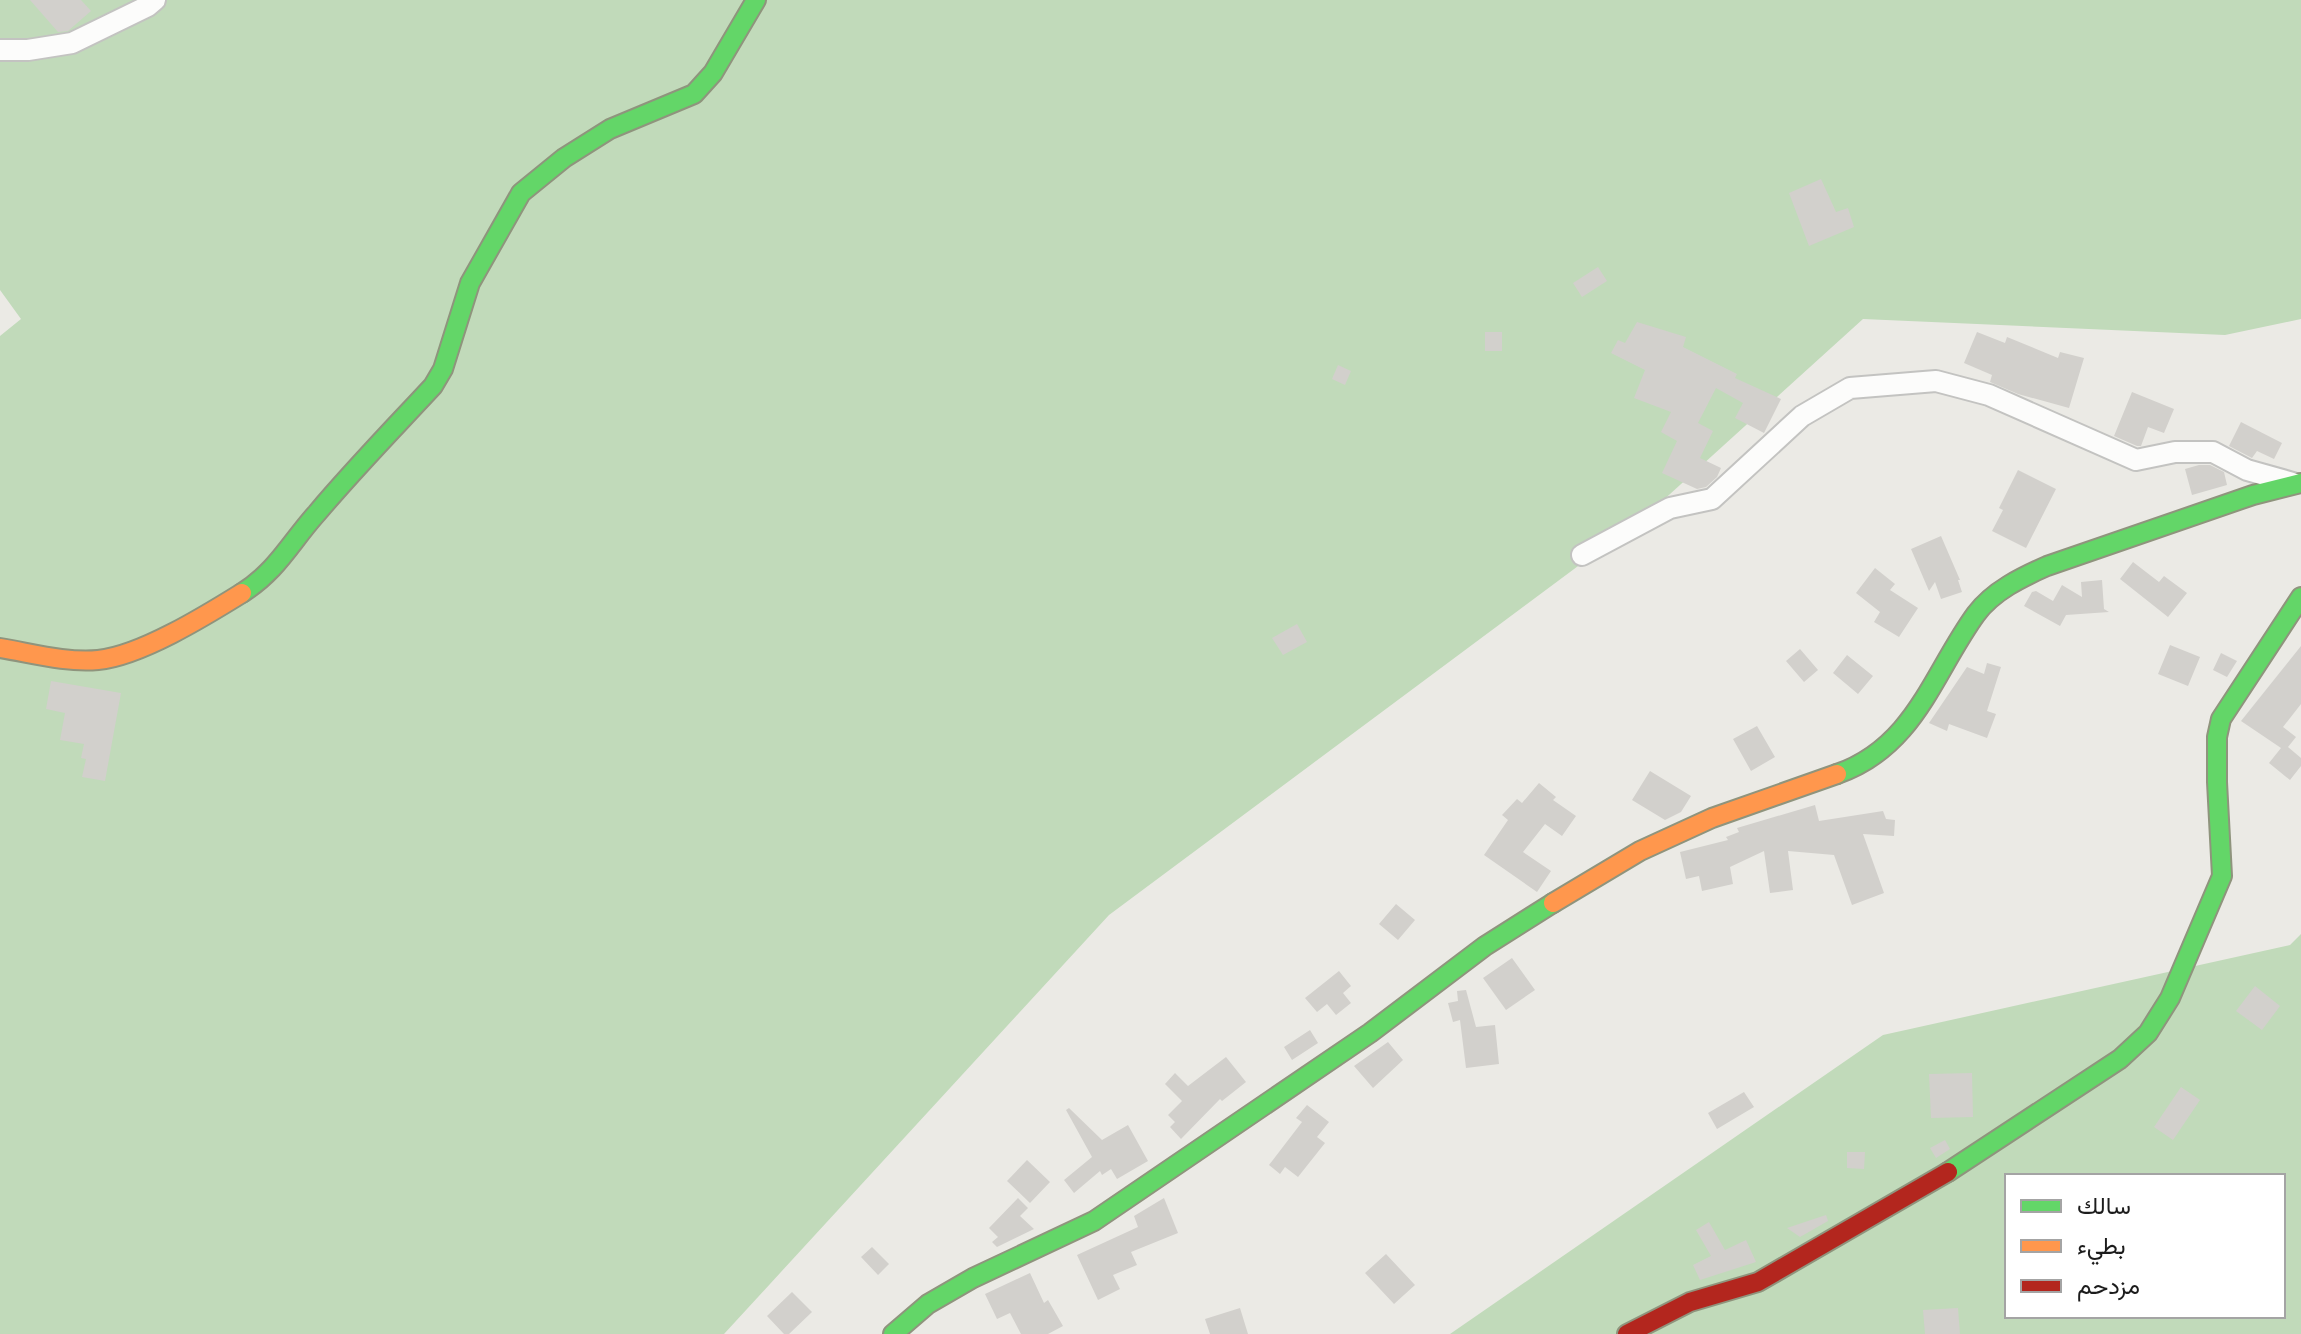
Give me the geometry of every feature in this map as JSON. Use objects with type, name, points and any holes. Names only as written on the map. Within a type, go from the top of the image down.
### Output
[{"type":"street","points":[[0,50],[28,50],[72,43],[155,0]]},
{"type":"street","points":[[0,648],[66,659],[97,660],[127,654],[215,610],[257,583],[284,557],[311,519],[353,471],[433,386],[443,369],[470,283],[521,193],[564,158],[610,129],[694,94],[713,73],[756,0]]},
{"type":"street","points":[[1582,555],[1670,508],[1712,499],[1802,416],[1850,388],[1936,381],[1989,395],[2136,460],[2175,452],[2213,452],[2247,470],[2299,484]]},
{"type":"street","points":[[893,1334],[928,1304],[973,1278],[1094,1221],[1370,1033],[1485,946],[1573,890],[1640,851],[1712,818],[1844,772],[1876,754],[1912,717],[1938,680],[1977,613],[2020,578],[2226,505],[2299,484]]},
{"type":"street","points":[[1627,1334],[1690,1302],[1758,1282],[1798,1259],[1966,1161],[2040,1109],[2120,1059],[2148,1033],[2170,998],[2222,876],[2217,782],[2217,737],[2221,719],[2301,597]]},
{"type":"green space","points":[[0,0],[2301,0],[2301,319],[2225,335],[1863,319],[1648,514],[1109,915],[724,1334],[0,1334],[0,336],[21,319],[0,290]]},
{"type":"green space","points":[[2301,934],[2301,1334],[1450,1334],[1883,1035],[2290,945]]},
{"type":"building","points":[[30,0],[81,0],[91,11],[68,31],[58,32]]},
{"type":"building","points":[[1821,179],[1836,212],[1848,208],[1854,227],[1809,246],[1789,193]]},
{"type":"building","points":[[1598,267],[1607,281],[1582,297],[1573,283]]},
{"type":"building","points":[[1637,322],[1686,337],[1683,347],[1737,374],[1735,378],[1781,399],[1764,433],[1735,418],[1743,403],[1716,388],[1698,423],[1713,431],[1700,458],[1721,468],[1717,477],[1706,487],[1697,489],[1662,473],[1677,441],[1661,432],[1671,412],[1634,398],[1645,370],[1611,353],[1618,340],[1625,343]]},
{"type":"building","points":[[1485,332],[1502,332],[1502,351],[1485,351]]},
{"type":"building","points":[[1977,332],[2005,343],[2007,337],[2058,358],[2060,352],[2084,358],[2069,408],[2018,394],[1990,382],[1992,375],[1964,363]]},
{"type":"building","points":[[1338,365],[1351,371],[1345,385],[1332,379]]},
{"type":"building","points":[[2132,392],[2174,409],[2164,433],[2148,427],[2141,446],[2114,436]]},
{"type":"building","points":[[2241,422],[2282,443],[2274,459],[2257,451],[2252,458],[2229,446]]},
{"type":"building","points":[[2210,465],[2224,472],[2227,485],[2192,495],[2185,469]]},
{"type":"building","points":[[2018,470],[2056,489],[2026,548],[1992,531],[2003,510],[1999,508]]},
{"type":"building","points":[[1941,536],[1962,592],[1941,599],[1935,582],[1929,591],[1911,549]]},
{"type":"building","points":[[2133,562],[2159,582],[2164,576],[2187,593],[2168,617],[2120,579]]},
{"type":"building","points":[[1875,568],[1895,584],[1890,590],[1918,608],[1899,637],[1874,622],[1880,612],[1856,593]]},
{"type":"building","points":[[2102,580],[2104,609],[2109,612],[2066,615],[2060,626],[2024,606],[2032,592],[2036,591],[2053,601],[2062,585],[2082,597],[2081,582]]},
{"type":"building","points":[[1297,624],[1307,642],[1283,655],[1272,638]]},
{"type":"building","points":[[2170,645],[2200,657],[2188,686],[2158,674]]},
{"type":"building","points":[[2301,646],[2301,704],[2283,727],[2296,737],[2288,747],[2301,758],[2301,766],[2290,780],[2269,763],[2281,748],[2241,721]]},
{"type":"building","points":[[1800,649],[1818,670],[1804,682],[1786,661]]},
{"type":"building","points":[[2221,653],[2237,661],[2227,677],[2213,670]]},
{"type":"building","points":[[1847,655],[1873,676],[1858,694],[1833,673]]},
{"type":"building","points":[[1987,663],[2001,667],[1987,711],[1996,714],[1987,738],[1949,724],[1947,731],[1929,723],[1967,667],[1984,674]]},
{"type":"building","points":[[51,681],[121,693],[105,781],[82,777],[86,759],[81,758],[84,744],[60,740],[65,713],[46,709]]},
{"type":"building","points":[[1757,726],[1775,757],[1751,771],[1733,739]]},
{"type":"building","points":[[1650,771],[1691,796],[1681,812],[1665,820],[1632,800]]},
{"type":"building","points":[[1539,783],[1556,797],[1553,800],[1576,816],[1562,836],[1545,824],[1523,852],[1551,871],[1537,892],[1484,855],[1508,820],[1502,815],[1517,799],[1522,803]]},
{"type":"building","points":[[1815,805],[1819,821],[1883,811],[1886,819],[1895,820],[1894,836],[1863,834],[1884,893],[1852,905],[1834,855],[1788,851],[1793,890],[1770,893],[1764,851],[1730,867],[1733,884],[1702,891],[1699,876],[1686,879],[1680,852],[1728,840],[1726,837],[1739,832],[1737,828]]},
{"type":"building","points":[[1396,904],[1415,920],[1398,940],[1379,924]]},
{"type":"building","points":[[1512,958],[1535,990],[1506,1010],[1483,978]]},
{"type":"building","points":[[1339,971],[1351,986],[1343,993],[1351,1003],[1336,1015],[1327,1004],[1317,1012],[1305,998]]},
{"type":"building","points":[[2255,986],[2280,1006],[2262,1030],[2236,1011]]},
{"type":"building","points":[[1466,990],[1476,1027],[1495,1025],[1499,1064],[1466,1068],[1460,1020],[1453,1022],[1448,1003],[1458,1001],[1457,991]]},
{"type":"building","points":[[1310,1030],[1318,1043],[1292,1060],[1284,1047]]},
{"type":"building","points":[[1388,1042],[1403,1060],[1373,1088],[1354,1066]]},
{"type":"building","points":[[1226,1057],[1246,1082],[1222,1101],[1220,1099],[1181,1139],[1170,1127],[1175,1122],[1168,1115],[1182,1101],[1165,1084],[1175,1073],[1188,1086]]},
{"type":"building","points":[[1972,1073],[1973,1117],[1931,1118],[1929,1074]]},
{"type":"building","points":[[2181,1087],[2200,1100],[2173,1140],[2154,1127]]},
{"type":"building","points":[[1744,1092],[1754,1107],[1717,1129],[1708,1113]]},
{"type":"building","points":[[1307,1105],[1329,1122],[1317,1137],[1325,1143],[1298,1177],[1285,1167],[1280,1174],[1269,1165],[1302,1122],[1296,1118]]},
{"type":"building","points":[[1069,1108],[1102,1140],[1128,1125],[1148,1161],[1117,1179],[1111,1169],[1102,1175],[1100,1171],[1074,1193],[1064,1180],[1092,1157],[1066,1110]]},
{"type":"building","points":[[1945,1140],[1950,1149],[1936,1158],[1930,1148]]},
{"type":"building","points":[[1847,1152],[1865,1152],[1864,1169],[1847,1168]]},
{"type":"building","points":[[1027,1160],[1050,1182],[1030,1203],[1007,1181]]},
{"type":"building","points":[[1018,1198],[1028,1208],[1020,1216],[1034,1229],[997,1247],[992,1242],[998,1237],[989,1228]]},
{"type":"building","points":[[1164,1198],[1178,1233],[1131,1252],[1137,1265],[1113,1275],[1120,1289],[1098,1300],[1077,1255],[1138,1227],[1134,1216]]},
{"type":"building","points":[[1826,1215],[1828,1221],[1800,1237],[1787,1228]]},
{"type":"building","points":[[1709,1222],[1725,1250],[1746,1240],[1756,1262],[1700,1280],[1693,1265],[1711,1256],[1696,1230]]},
{"type":"building","points":[[872,1247],[889,1264],[878,1275],[861,1257]]},
{"type":"building","points":[[1386,1254],[1415,1285],[1394,1304],[1365,1273]]},
{"type":"building","points":[[1030,1273],[1044,1303],[1048,1300],[1063,1326],[1048,1334],[1021,1334],[1010,1313],[997,1319],[985,1294]]},
{"type":"building","points":[[792,1292],[812,1312],[789,1334],[784,1334],[767,1316]]},
{"type":"building","points":[[1240,1308],[1248,1334],[1210,1334],[1205,1319]]},
{"type":"building","points":[[1958,1308],[1960,1334],[1925,1334],[1923,1310]]},
{"type":"traffic: fast","points":[[242,593],[274,565],[345,480],[433,386],[443,369],[470,283],[521,193],[564,158],[610,129],[694,94],[713,73],[756,0]]},
{"type":"traffic: fast","points":[[1837,774],[1864,762],[1886,746],[1904,727],[1976,614],[2008,586],[2047,566],[2253,495],[2301,483]]},
{"type":"traffic: fast","points":[[1948,1172],[2120,1059],[2148,1033],[2170,998],[2222,876],[2217,782],[2217,737],[2221,719],[2301,597]]},
{"type":"traffic: fast","points":[[893,1334],[928,1304],[973,1278],[1094,1221],[1370,1033],[1485,946],[1553,903]]},
{"type":"traffic: slow","points":[[0,648],[74,660],[115,657],[172,634],[242,593]]},
{"type":"traffic: slow","points":[[1553,903],[1640,851],[1712,818],[1837,774]]},
{"type":"traffic: jam","points":[[1627,1334],[1690,1302],[1758,1282],[1948,1172]]}]
